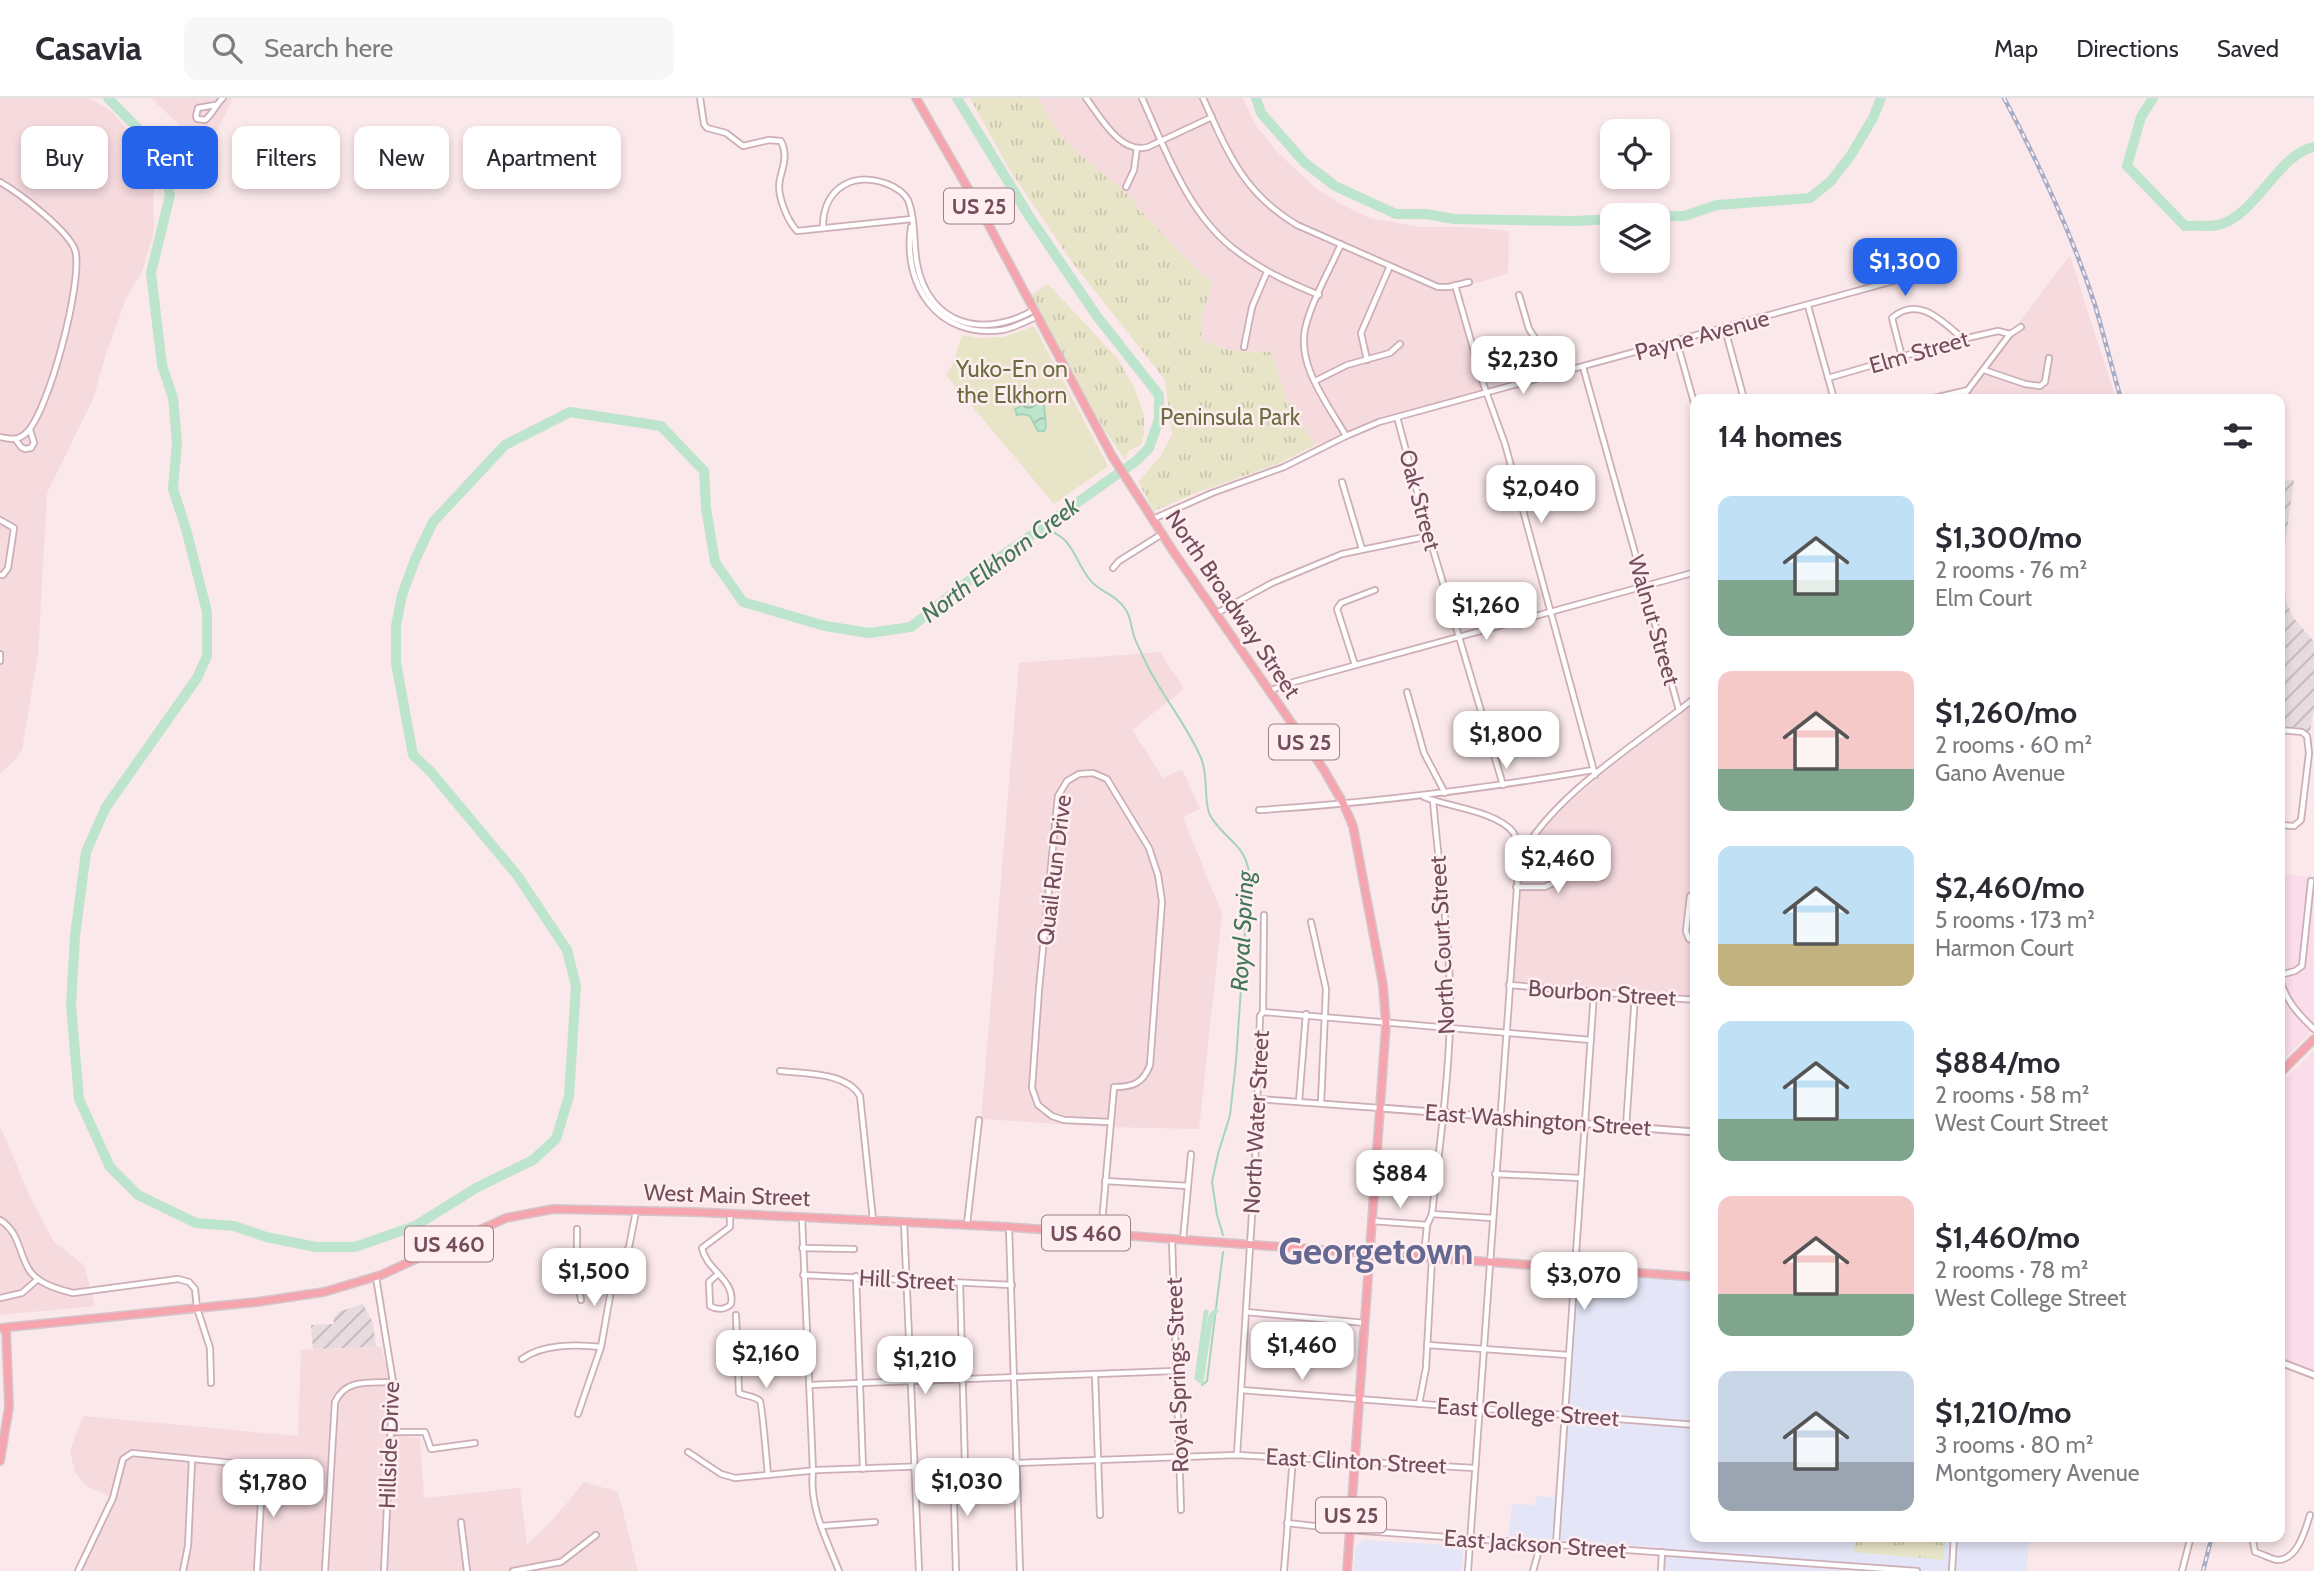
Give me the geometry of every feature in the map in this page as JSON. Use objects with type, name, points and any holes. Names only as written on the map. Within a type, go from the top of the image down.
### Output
[{"type":"main road","name":"US 25","points":[[916,98],[1036,313]]},
{"type":"main road","name":"North Broadway Street","points":[[1036,313],[1128,482],[1324,770],[1344,805],[1353,826],[1383,985],[1386,1021],[1380,1108]]},
{"type":"main road","points":[[2285,1068],[2314,1039]]},
{"type":"main road","name":"US 25","points":[[1347,1571],[1380,1108]]},
{"type":"main road","name":"West Main Street","points":[[3,1328],[307,1296],[376,1277],[517,1214],[553,1209],[636,1210],[1009,1227],[1370,1253]]},
{"type":"main road","name":"US 460","points":[[1370,1253],[1690,1277]]},
{"type":"main road","points":[[0,1461],[9,1407],[3,1328]]},
{"type":"street","points":[[215,105],[198,108],[195,116],[205,120],[223,98]]},
{"type":"street","points":[[701,98],[704,124],[707,128],[726,133],[743,146],[769,140],[781,141],[785,163],[780,178],[779,195],[797,231],[912,219]]},
{"type":"street","points":[[1086,98],[1115,136],[1136,148],[1144,148],[1212,117]]},
{"type":"street","points":[[1142,98],[1194,205],[1220,237],[1267,272],[1319,295]]},
{"type":"street","points":[[1203,98],[1240,175],[1260,198],[1297,225],[1438,287],[1469,282]]},
{"type":"street","points":[[1126,187],[1134,170],[1136,148]]},
{"type":"street","points":[[823,228],[823,213],[830,197],[841,186],[859,179],[874,179],[905,194],[911,207],[909,240],[917,285],[925,300],[945,319],[962,328],[1005,330],[1036,313]]},
{"type":"street","points":[[0,182],[60,228],[71,241],[77,269],[59,362],[30,430],[16,440]]},
{"type":"street","points":[[1341,244],[1305,326],[1305,336],[1307,363],[1346,436]]},
{"type":"street","points":[[1367,360],[1362,333],[1390,266]]},
{"type":"street","points":[[1244,347],[1252,307],[1267,272]]},
{"type":"street","name":"Payne Avenue","points":[[1152,519],[1212,493],[1292,464],[1346,436],[1397,417],[1897,280]]},
{"type":"street","points":[[1455,285],[1520,494],[1549,612],[1594,773]]},
{"type":"street","points":[[1519,295],[1529,329],[1544,350],[1552,375]]},
{"type":"street","points":[[1808,306],[1833,394]]},
{"type":"street","points":[[1902,357],[1892,318],[1909,310],[1919,308],[1927,311],[1963,339]]},
{"type":"street","points":[[1965,394],[2010,334],[2021,327]]},
{"type":"street","points":[[1724,329],[1743,394]]},
{"type":"street","name":"Elm Street","points":[[1828,378],[1963,339],[1998,331],[2010,334]]},
{"type":"street","points":[[1676,342],[1691,394]]},
{"type":"street","points":[[1315,381],[1337,369],[1390,353],[1400,344]]},
{"type":"street","points":[[1984,370],[2025,384],[2040,386],[2045,382],[2049,358]]},
{"type":"street","name":"Walnut Street","points":[[1583,367],[1679,710]]},
{"type":"street","points":[[1951,394],[1968,390]]},
{"type":"street","name":"Oak Street","points":[[1397,417],[1429,536],[1503,785]]},
{"type":"street","points":[[0,437],[16,440],[25,449],[31,448],[34,443],[30,430]]},
{"type":"street","points":[[1342,482],[1362,549]]},
{"type":"street","points":[[0,520],[14,528],[8,568],[0,575]]},
{"type":"street","points":[[1113,568],[1119,561],[1162,534]]},
{"type":"street","points":[[1216,614],[1272,583],[1362,549],[1391,546],[1429,536]]},
{"type":"street","points":[[1269,692],[1283,685],[1690,574]]},
{"type":"street","points":[[1355,665],[1337,609],[1341,603],[1375,590]]},
{"type":"street","points":[[0,654],[0,661]]},
{"type":"street","points":[[1407,692],[1424,753],[1445,793]]},
{"type":"street","points":[[1519,860],[1528,840],[1594,773],[1690,702]]},
{"type":"street","points":[[2285,730],[2302,732],[2308,742],[2299,823],[2285,825]]},
{"type":"street","name":"Quail Run Drive","points":[[1086,773],[1107,779],[1135,822],[1149,848],[1158,875],[1161,901],[1150,1065],[1140,1082],[1129,1087],[1114,1087],[1110,1122],[1064,1120],[1052,1116],[1038,1105],[1032,1088],[1058,796],[1067,780],[1086,773]]},
{"type":"street","points":[[1259,810],[1344,805],[1594,773]]},
{"type":"street","points":[[1423,796],[1485,816],[1528,840]]},
{"type":"street","name":"North Court Street","points":[[1419,1404],[1426,1368],[1427,1225],[1432,1214],[1449,1027],[1447,952],[1433,800]]},
{"type":"street","points":[[1468,1571],[1519,860],[1514,833]]},
{"type":"street","points":[[1516,887],[1545,887],[1566,877],[1601,877]]},
{"type":"street","points":[[2285,975],[2302,966],[2311,881]]},
{"type":"street","points":[[1690,896],[1686,931],[1690,939]]},
{"type":"street","name":"North Water Street","points":[[1237,1455],[1258,1099],[1260,1016],[1263,1012],[1264,915]]},
{"type":"street","points":[[1311,922],[1326,989],[1321,1103]]},
{"type":"street","name":"Bourbon Street","points":[[1509,985],[1690,1000]]},
{"type":"street","points":[[1556,1544],[1594,992]]},
{"type":"street","points":[[1626,1126],[1635,995]]},
{"type":"street","points":[[2285,996],[2314,1029]]},
{"type":"street","points":[[1263,1012],[1591,1040]]},
{"type":"street","points":[[1299,1101],[1306,1014]]},
{"type":"street","points":[[780,1071],[839,1079],[857,1090],[866,1142],[873,1220]]},
{"type":"street","points":[[1258,1099],[1380,1108]]},
{"type":"street","name":"East Washington Street","points":[[1380,1108],[1690,1131]]},
{"type":"street","points":[[967,1225],[979,1120]]},
{"type":"street","points":[[1101,1234],[1110,1122]]},
{"type":"street","points":[[1182,1240],[1191,1154]]},
{"type":"street","points":[[1496,1174],[1580,1178]]},
{"type":"street","points":[[1105,1181],[1188,1186]]},
{"type":"street","points":[[578,1414],[601,1347],[611,1286],[616,1269],[629,1247],[636,1210]]},
{"type":"street","points":[[1432,1214],[1492,1218]]},
{"type":"street","points":[[718,1273],[709,1282],[710,1306],[715,1309],[727,1308],[732,1298],[728,1285],[718,1273],[703,1255],[702,1248],[730,1227],[730,1215]]},
{"type":"street","points":[[802,1217],[813,1471],[811,1486],[816,1512],[839,1571]]},
{"type":"street","points":[[0,1220],[15,1233],[29,1269],[38,1279],[72,1293],[178,1279],[189,1282],[195,1289],[197,1308],[210,1348],[211,1383]]},
{"type":"street","points":[[1372,1221],[1427,1225]]},
{"type":"street","points":[[904,1222],[919,1571]]},
{"type":"street","points":[[1009,1227],[1020,1571]]},
{"type":"street","points":[[578,1229],[577,1259],[581,1300]]},
{"type":"street","name":"Royal Springs Street","points":[[1172,1240],[1181,1510]]},
{"type":"street","points":[[802,1248],[854,1249]]},
{"type":"street","points":[[577,1259],[603,1262],[616,1269]]},
{"type":"street","name":"Hill Street","points":[[803,1275],[1012,1285]]},
{"type":"street","points":[[856,1276],[863,1469]]},
{"type":"street","name":"Hillside Drive","points":[[376,1277],[393,1382],[384,1571]]},
{"type":"street","points":[[0,1297],[22,1293],[38,1279]]},
{"type":"street","points":[[960,1283],[965,1465]]},
{"type":"street","points":[[1246,1312],[1365,1323]]},
{"type":"street","points":[[736,1315],[738,1393],[757,1399],[762,1405],[768,1475]]},
{"type":"street","points":[[522,1359],[531,1352],[580,1344],[601,1347]]},
{"type":"street","points":[[1427,1345],[1568,1355]]},
{"type":"street","points":[[2285,1364],[2314,1375]]},
{"type":"street","points":[[809,1385],[1175,1371]]},
{"type":"street","points":[[1095,1374],[1100,1515]]},
{"type":"street","points":[[325,1571],[335,1402],[341,1391],[348,1386],[393,1382]]},
{"type":"street","name":"East College Street","points":[[1241,1390],[1690,1425]]},
{"type":"street","points":[[391,1433],[425,1432],[431,1449],[475,1443]]},
{"type":"street","name":"East Clinton Street","points":[[688,1452],[729,1477],[813,1471],[1237,1455],[1475,1468]]},
{"type":"street","points":[[78,1571],[113,1498],[123,1459],[132,1453],[263,1466],[257,1571]]},
{"type":"street","points":[[1284,1571],[1293,1457]]},
{"type":"street","points":[[183,1571],[188,1546],[192,1460]]},
{"type":"street","points":[[953,1466],[956,1571]]},
{"type":"street","points":[[2253,1542],[2255,1552],[2277,1560],[2286,1558],[2295,1550],[2303,1536],[2310,1515]]},
{"type":"street","points":[[461,1522],[467,1571]]},
{"type":"street","points":[[821,1526],[875,1522]]},
{"type":"street","name":"East Jackson Street","points":[[1287,1523],[1845,1568],[1917,1571]]},
{"type":"street","points":[[513,1571],[561,1562],[596,1535]]},
{"type":"street","points":[[1952,1571],[1954,1542]]},
{"type":"street","points":[[2182,1571],[2189,1542]]},
{"type":"street","points":[[1533,1571],[1541,1543]]},
{"type":"street","points":[[1661,1571],[1662,1552]]},
{"type":"shaded area","points":[[0,98],[89,98],[111,111],[124,126],[122,189],[155,189],[154,230],[142,272],[127,296],[93,399],[47,493],[38,654],[22,750],[0,773]]},
{"type":"shaded area","points":[[151,98],[233,98],[218,129],[218,126],[181,126]]},
{"type":"shaded area","points":[[1038,98],[1243,98],[1255,124],[1279,154],[1316,188],[1342,205],[1370,218],[1419,227],[1469,227],[1509,231],[1508,274],[1454,289],[1483,391],[1315,445],[1287,400],[1271,352],[1232,351],[1201,341],[1202,314],[1213,283],[1193,266],[1137,207],[1132,198],[1070,146]]},
{"type":"shaded area","points":[[2070,256],[2114,394],[1967,394]]},
{"type":"shaded area","points":[[2294,480],[2285,544],[2285,481]]},
{"type":"shaded area","points":[[2285,592],[2293,617],[2314,642],[2314,708],[2310,732],[2285,726]]},
{"type":"shaded area","points":[[1160,652],[1184,689],[1132,730],[1163,778],[1182,769],[1200,809],[1183,817],[1222,914],[1199,1129],[1106,1127],[981,1119],[1019,663]]},
{"type":"shaded area","points":[[1690,705],[1690,997],[1512,983],[1521,863],[1532,838],[1545,823]]},
{"type":"shaded area","points":[[2285,874],[2314,877],[2314,1029],[2285,1057]]},
{"type":"shaded area","points":[[2314,1051],[2314,1370],[2285,1360],[2285,1079]]},
{"type":"shaded area","points":[[0,1126],[30,1197],[54,1242],[84,1265],[95,1306],[0,1315]]},
{"type":"shaded area","points":[[1574,1271],[1690,1280],[1690,1542],[2029,1542],[2027,1571],[1900,1571],[1900,1566],[1844,1562],[1843,1571],[1663,1571],[1664,1548],[1509,1536],[1512,1504],[1535,1505],[1536,1496],[1560,1498]]},
{"type":"shaded area","points":[[363,1304],[373,1323],[376,1347],[313,1349],[311,1325],[334,1324],[333,1319],[338,1312]]},
{"type":"shaded area","points":[[381,1347],[389,1375],[388,1434],[420,1438],[424,1498],[520,1488],[527,1544],[549,1524],[584,1482],[618,1492],[638,1571],[82,1571],[115,1499],[85,1485],[75,1472],[70,1451],[83,1416],[298,1436],[301,1350]]},
{"type":"shaded area","points":[[1365,1540],[1463,1546],[1462,1571],[1354,1571],[1355,1547]]},
{"type":"green space","name":"Peninsula Park","points":[[970,98],[1038,98],[1070,146],[1132,198],[1137,207],[1193,266],[1213,283],[1202,314],[1201,341],[1232,351],[1271,352],[1287,400],[1315,445],[1278,464],[1154,511],[1138,482],[1160,457],[1172,435],[1165,380],[1072,262],[1011,172]]},
{"type":"green space","points":[[1048,284],[1117,358],[1134,387],[1144,415],[1144,435],[1140,446],[1129,450],[1125,460],[1104,429],[1030,296]]},
{"type":"green space","name":"Yuko-En on the Elkhorn","points":[[1034,326],[1108,466],[1054,504],[946,375],[953,364],[962,335],[976,338],[1004,337]]},
{"type":"green space","points":[[1855,1542],[1945,1542],[1943,1560],[1854,1552]]},
{"type":"water","points":[[1027,391],[1043,393],[1046,427],[1044,431],[1038,431],[1030,416],[1017,415],[1015,409],[1021,406]]},
{"type":"waterway","name":"North Elkhorn Creek","points":[[108,98],[145,136],[164,167],[170,195],[151,273],[162,365],[173,398],[177,442],[173,489],[207,612],[207,656],[197,678],[106,807],[86,852],[75,936],[71,1005],[79,1099],[110,1167],[138,1195],[196,1223],[234,1226],[266,1237],[316,1247],[355,1247],[415,1226],[476,1188],[533,1160],[556,1139],[569,1096],[576,986],[567,950],[517,875],[431,772],[413,755],[396,663],[396,626],[402,595],[433,522],[505,445],[570,412],[661,426],[704,471],[706,508],[715,562],[743,602],[825,626],[869,633],[911,627],[986,567],[1136,461],[1149,448],[1159,419],[1159,395],[1096,315],[1029,216],[957,98]]},
{"type":"waterway","name":"North Elkhorn Creek","points":[[1256,98],[1261,113],[1304,162],[1335,186],[1396,214],[1426,214],[1454,219],[1600,220]]},
{"type":"waterway","name":"North Elkhorn Creek","points":[[1670,216],[1684,216],[1717,205],[1810,198],[1831,181],[1851,155],[1873,118],[1881,98]]},
{"type":"waterway","name":"North Elkhorn Creek","points":[[2153,98],[2141,117],[2127,166],[2185,226],[2214,226],[2232,219],[2256,198],[2289,161],[2314,147]]},
{"type":"waterway","name":"Royal Spring","points":[[1040,528],[1051,531],[1066,541],[1090,580],[1126,610],[1147,665],[1201,758],[1210,815],[1243,854],[1249,872],[1230,1115],[1212,1182],[1223,1235]]},
{"type":"waterway","name":"Royal Spring","points":[[1202,1385],[1207,1381],[1223,1252]]},
{"type":"waterway","points":[[1206,1312],[1197,1378],[1201,1381],[1211,1316],[1216,1311]]},
{"type":"railway","points":[[2004,98],[2042,174],[2076,252],[2095,305],[2120,394]]},
{"type":"railway","points":[[2203,1571],[2210,1542]]},
{"type":"district","name":"Georgetown","points":[[1376,1250]]}]
